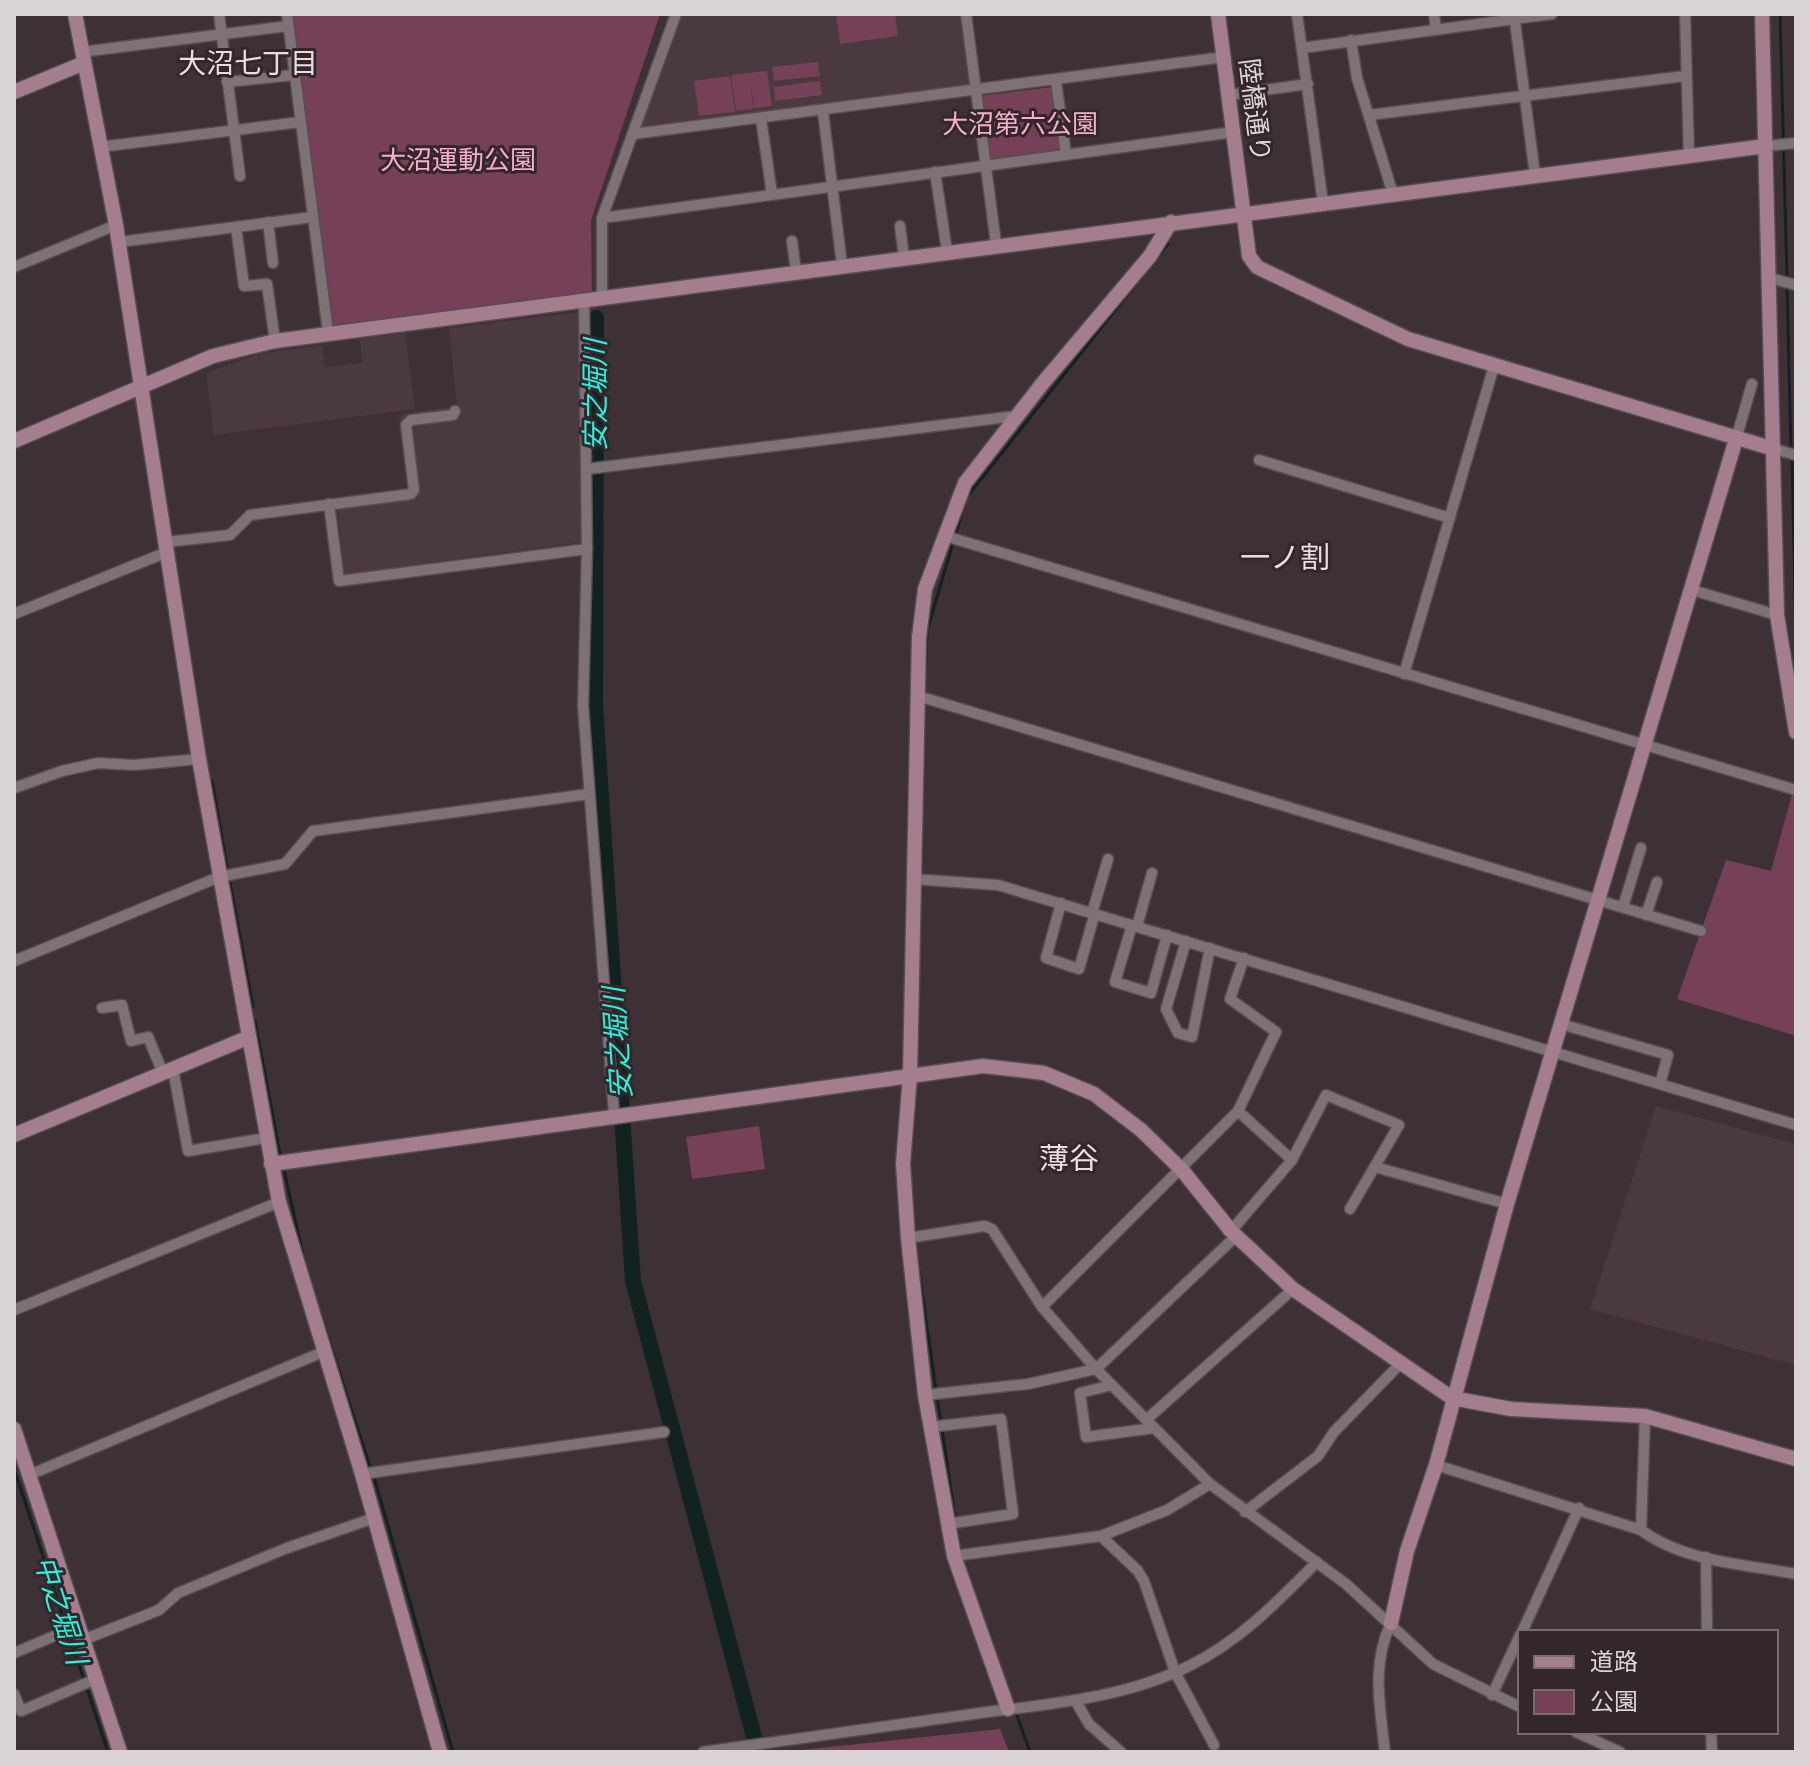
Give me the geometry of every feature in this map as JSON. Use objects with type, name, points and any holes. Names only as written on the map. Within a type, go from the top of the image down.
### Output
[{"type":"street","points":[[75,14],[119,242],[199,759],[271,1164],[279,1202],[323,1352],[364,1473],[440,1752]]},
{"type":"street","points":[[219,14],[240,176]]},
{"type":"street","points":[[287,14],[328,332]]},
{"type":"street","points":[[602,297],[602,218],[676,14]]},
{"type":"street","points":[[966,14],[996,244]]},
{"type":"street","name":"陸橋通り","points":[[1218,14],[1249,256],[1257,267],[1408,339],[1494,366]]},
{"type":"street","points":[[1297,14],[1323,203]]},
{"type":"street","points":[[1434,14],[1436,29]]},
{"type":"street","points":[[1302,48],[1514,16],[1552,14]]},
{"type":"street","points":[[1685,14],[1689,156]]},
{"type":"street","points":[[1762,14],[1786,452],[1777,615],[1790,652],[1796,732]]},
{"type":"street","points":[[1514,16],[1535,175]]},
{"type":"street","points":[[14,92],[83,58],[221,33],[288,26]]},
{"type":"street","points":[[1351,40],[1357,78],[1393,194]]},
{"type":"street","points":[[633,134],[823,112],[1224,57]]},
{"type":"street","points":[[227,82],[293,75]]},
{"type":"street","points":[[1369,115],[1685,76]]},
{"type":"street","points":[[1056,81],[1066,155]]},
{"type":"street","points":[[1229,95],[1308,84]]},
{"type":"street","points":[[823,112],[842,265]]},
{"type":"street","points":[[761,119],[772,194]]},
{"type":"street","points":[[100,147],[300,122]]},
{"type":"street","points":[[602,218],[1234,132]]},
{"type":"street","points":[[14,441],[213,356],[328,332],[1243,212],[1793,144]]},
{"type":"street","points":[[935,172],[947,251]]},
{"type":"street","points":[[119,242],[313,217]]},
{"type":"street","points":[[268,222],[273,263]]},
{"type":"street","points":[[1012,1708],[954,1556],[925,1395],[908,1238],[903,1164],[910,1075],[919,637],[925,589],[965,483],[1016,416],[1150,256],[1171,222]]},
{"type":"street","points":[[14,267],[116,225]]},
{"type":"street","points":[[900,226],[904,257]]},
{"type":"street","points":[[236,227],[244,286],[267,284],[275,341]]},
{"type":"street","points":[[792,241],[796,271]]},
{"type":"street","points":[[1777,280],[1796,285]]},
{"type":"street","points":[[584,299],[587,549],[583,706],[614,1114]]},
{"type":"street","points":[[1404,674],[1494,366],[1786,452]]},
{"type":"street","points":[[1385,1752],[1377,1671],[1383,1639],[1391,1623],[1407,1551],[1436,1465],[1507,1204],[1752,384]]},
{"type":"street","points":[[14,614],[167,547],[230,535],[250,515],[411,494],[414,490],[407,422],[453,415],[455,411]]},
{"type":"street","points":[[587,469],[1016,416]]},
{"type":"street","points":[[1259,460],[1450,518]]},
{"type":"street","points":[[329,504],[339,581],[587,549]]},
{"type":"street","points":[[945,536],[1796,790]]},
{"type":"street","points":[[1692,590],[1777,615]]},
{"type":"street","points":[[918,696],[1701,931]]},
{"type":"street","points":[[14,788],[98,763],[134,765],[199,759]]},
{"type":"street","points":[[14,961],[219,877],[285,864],[313,831],[589,794]]},
{"type":"street","points":[[1623,907],[1641,848]]},
{"type":"street","points":[[1061,903],[1046,958],[1079,969],[1108,859]]},
{"type":"street","points":[[1152,873],[1115,982],[1151,993],[1167,935]]},
{"type":"street","points":[[912,879],[998,885],[1796,1125]]},
{"type":"street","points":[[1646,915],[1657,882]]},
{"type":"street","points":[[1186,941],[1166,1009],[1178,1033],[1192,1037],[1210,948]]},
{"type":"street","points":[[1042,1307],[1238,1111],[1276,1032],[1230,999],[1244,958]]},
{"type":"street","points":[[102,1008],[122,1005],[131,1041],[148,1037],[168,1071],[188,1151],[266,1138]]},
{"type":"street","points":[[1561,1024],[1668,1055],[1660,1084]]},
{"type":"street","points":[[14,1135],[247,1038]]},
{"type":"street","points":[[271,1164],[614,1114],[983,1066],[1044,1073],[1068,1081],[1110,1106],[1182,1170],[1233,1233],[1293,1289],[1452,1398],[1511,1409],[1645,1416],[1796,1459]]},
{"type":"street","points":[[925,1395],[1028,1384],[1096,1369],[1233,1233],[1292,1160],[1326,1095],[1399,1125],[1350,1209]]},
{"type":"street","points":[[1238,1111],[1292,1160]]},
{"type":"street","points":[[1375,1167],[1507,1204]]},
{"type":"street","points":[[14,1310],[279,1202]]},
{"type":"street","points":[[908,1238],[984,1226],[992,1229],[1042,1307],[1096,1369],[1210,1484],[1317,1562],[1391,1623],[1433,1664],[1518,1706]]},
{"type":"street","points":[[1112,1385],[1080,1393],[1086,1437],[1150,1424],[1293,1289]]},
{"type":"street","points":[[29,1475],[323,1352]]},
{"type":"street","points":[[1245,1512],[1318,1456],[1334,1432],[1401,1363]]},
{"type":"street","points":[[1641,1530],[1645,1416]]},
{"type":"street","points":[[930,1427],[1001,1419],[1013,1514],[948,1524]]},
{"type":"street","points":[[14,1429],[120,1752]]},
{"type":"street","points":[[364,1473],[664,1432]]},
{"type":"street","points":[[1436,1465],[1579,1508],[1641,1530],[1660,1544],[1706,1557],[1796,1574]]},
{"type":"street","points":[[954,1556],[1101,1536],[1167,1510],[1210,1484]]},
{"type":"street","points":[[1523,1630],[1579,1508]]},
{"type":"street","points":[[14,1653],[159,1610],[178,1593],[287,1548],[374,1518]]},
{"type":"street","points":[[1101,1536],[1138,1571],[1144,1581],[1175,1672],[1214,1745]]},
{"type":"street","points":[[1706,1557],[1707,1630]]},
{"type":"street","points":[[703,1752],[1075,1700],[1175,1672],[1258,1621],[1317,1562]]},
{"type":"street","points":[[1492,1695],[1518,1640]]},
{"type":"street","points":[[14,1694],[21,1711],[96,1679]]},
{"type":"street","points":[[1075,1700],[1089,1724],[1121,1752]]},
{"type":"street","points":[[1579,1734],[1601,1748],[1620,1752]]},
{"type":"shaded area","points":[[679,14],[960,14],[969,86],[633,134]]},
{"type":"shaded area","points":[[580,312],[582,542],[344,574],[338,509],[410,500],[399,415],[457,406],[449,328]]},
{"type":"shaded area","points":[[405,333],[415,409],[214,435],[206,373],[259,354],[322,345],[325,367],[362,363],[360,339]]},
{"type":"shaded area","points":[[1656,1106],[1796,1144],[1796,1365],[1590,1309]]},
{"type":"green space","name":"大沼運動公園","points":[[293,14],[660,14],[591,220],[592,294],[333,325]]},
{"type":"green space","points":[[836,14],[895,14],[898,36],[840,44]]},
{"type":"green space","points":[[818,62],[820,76],[774,81],[772,67]]},
{"type":"green space","points":[[767,71],[772,106],[754,108],[751,84],[753,109],[736,111],[731,75]]},
{"type":"green space","points":[[730,76],[735,112],[699,116],[694,81]]},
{"type":"green space","points":[[820,81],[822,95],[775,101],[774,87]]},
{"type":"green space","name":"大沼第六公園","points":[[1052,87],[1061,152],[988,162],[980,96]]},
{"type":"green space","points":[[1792,794],[1796,795],[1796,1036],[1677,999],[1726,860],[1771,871]]},
{"type":"green space","points":[[759,1126],[765,1169],[692,1179],[686,1137]]},
{"type":"green space","points":[[1000,1729],[1009,1752],[782,1752]]},
{"type":"waterway","points":[[1780,14],[1787,278]]},
{"type":"waterway","points":[[1156,259],[1168,244]]},
{"type":"waterway","points":[[955,536],[966,498],[1143,275]]},
{"type":"waterway","points":[[1787,286],[1791,450]]},
{"type":"waterway","name":"安之堀川","points":[[596,318],[595,706],[633,1281],[758,1752]]},
{"type":"waterway","points":[[1792,458],[1796,639]]},
{"type":"waterway","points":[[926,660],[927,631],[953,543]]},
{"type":"waterway","points":[[212,781],[227,867]]},
{"type":"waterway","points":[[230,883],[253,1007]]},
{"type":"waterway","points":[[255,1021],[280,1154]]},
{"type":"waterway","points":[[284,1170],[305,1264]]},
{"type":"waterway","points":[[913,1215],[916,1251]]},
{"type":"waterway","points":[[919,1271],[936,1390]]},
{"type":"waterway","points":[[313,1291],[371,1470]]},
{"type":"waterway","points":[[937,1397],[941,1421]]},
{"type":"waterway","points":[[942,1429],[957,1532]]},
{"type":"waterway","name":"中之堀川","points":[[14,1469],[108,1752]]},
{"type":"waterway","points":[[374,1477],[453,1752]]},
{"type":"waterway","points":[[1015,1710],[1030,1752]]},
{"type":"district","name":"大沼七丁目","points":[[248,63]]},
{"type":"district","name":"一ノ割","points":[[1285,558]]},
{"type":"district","name":"薄谷","points":[[1069,1159]]}]
